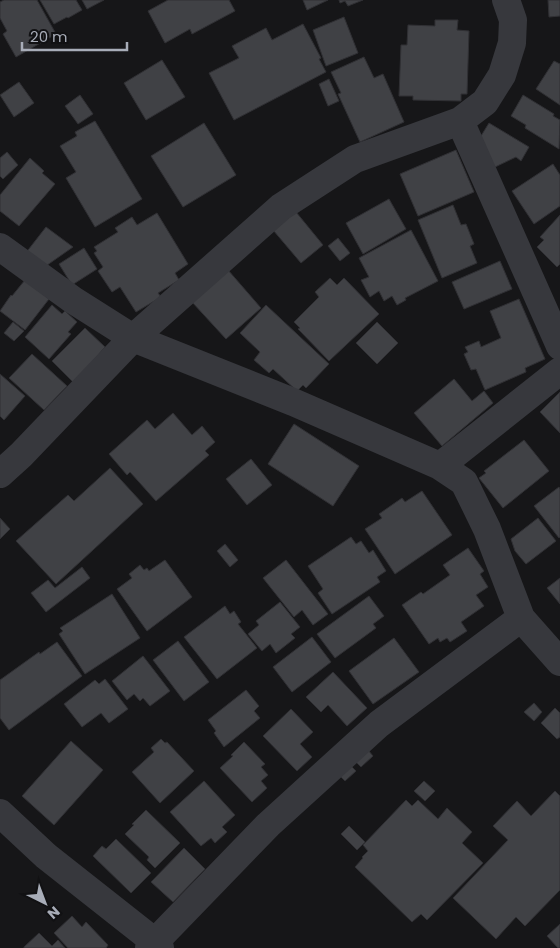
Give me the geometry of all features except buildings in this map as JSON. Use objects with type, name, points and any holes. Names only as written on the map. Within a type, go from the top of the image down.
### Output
[{"type":"street","points":[[0,474],[21,455],[132,338],[281,207],[355,159],[460,121],[485,102],[502,75],[512,43],[513,20],[506,0]]},
{"type":"street","points":[[460,121],[560,346]]},
{"type":"street","points":[[0,247],[73,300],[132,338],[293,402],[440,466],[464,482],[487,529],[521,618],[560,662]]},
{"type":"street","points":[[440,466],[560,370]]},
{"type":"street","points":[[0,813],[46,856],[155,946],[268,825],[379,724],[521,618]]}]
